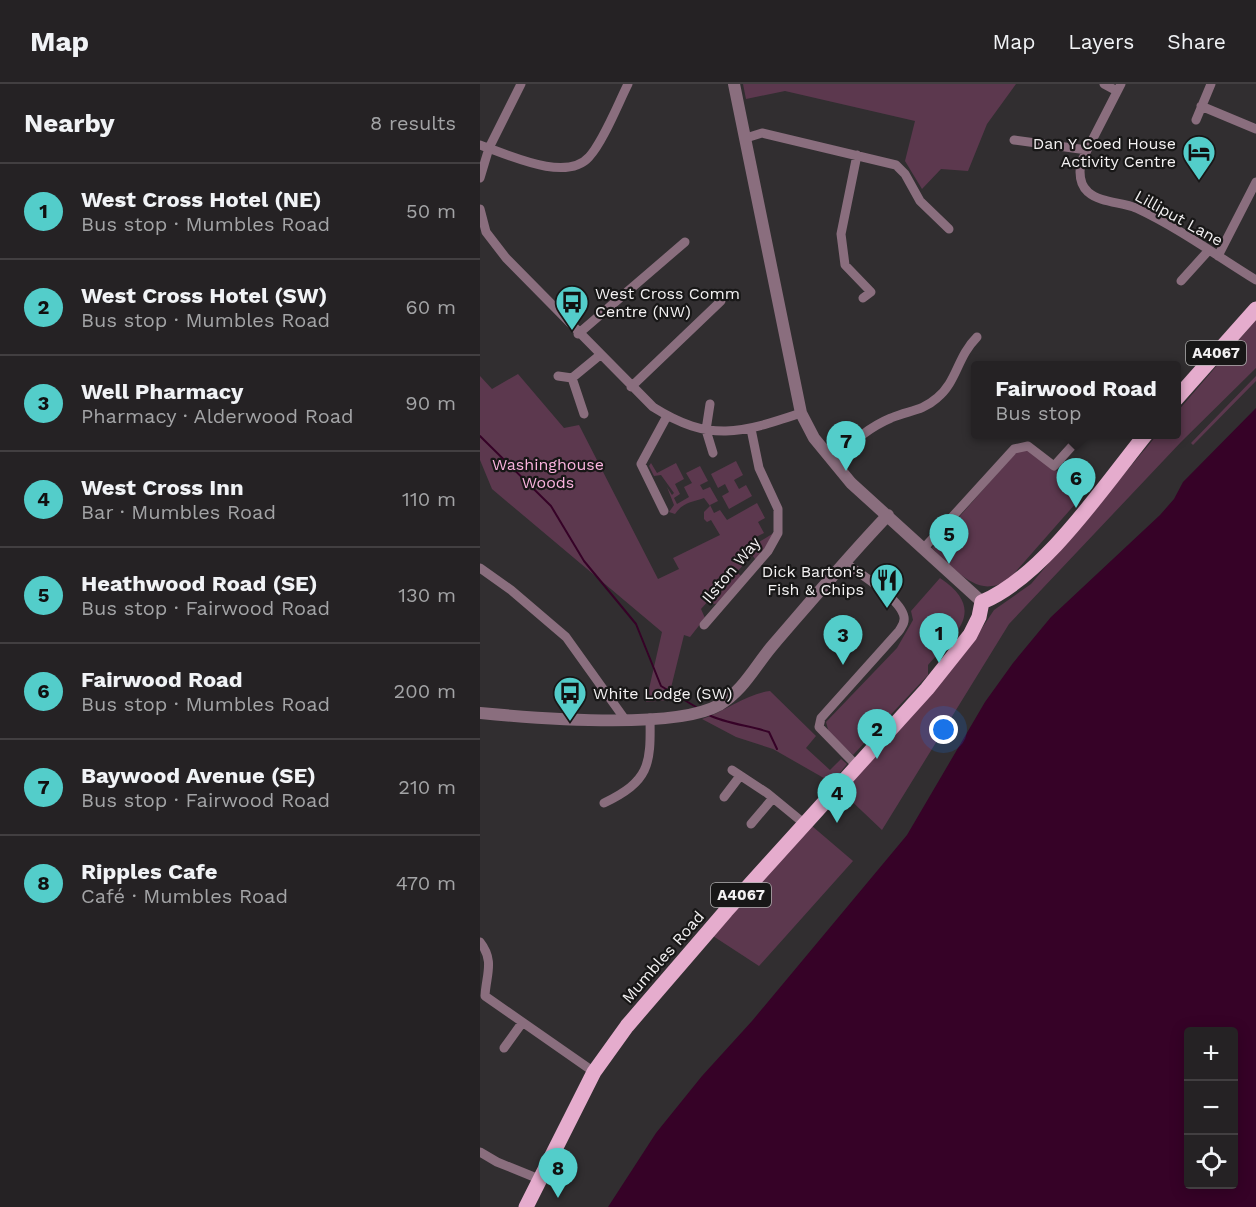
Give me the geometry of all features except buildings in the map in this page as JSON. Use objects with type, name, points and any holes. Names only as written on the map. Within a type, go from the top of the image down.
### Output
[{"type":"main road","name":"A4067","points":[[1181,393],[1256,309]]},
{"type":"main road","points":[[982,602],[995,597],[1024,576],[1047,555],[1143,439]]},
{"type":"main road","name":"Mumbles Road","points":[[526,1207],[594,1072],[627,1026],[726,911],[927,689],[970,635],[979,617],[982,602]]},
{"type":"street","points":[[480,178],[485,147],[521,84]]},
{"type":"street","points":[[485,147],[551,168],[579,164],[594,150],[628,84]]},
{"type":"street","points":[[734,84],[801,413],[814,438],[851,483],[982,602]]},
{"type":"street","name":"Lilliput Lane","points":[[1104,84],[1119,87],[1087,150],[1079,174],[1087,192],[1095,197],[1135,207],[1256,280]]},
{"type":"street","points":[[1196,120],[1211,84]]},
{"type":"street","points":[[1202,106],[1256,129]]},
{"type":"street","points":[[746,138],[762,133],[896,165],[905,174],[920,201],[949,229]]},
{"type":"street","points":[[1014,140],[1087,150]]},
{"type":"street","points":[[857,155],[841,234],[845,265],[871,292],[863,298]]},
{"type":"street","points":[[1218,256],[1256,182]]},
{"type":"street","points":[[480,209],[486,232],[506,258],[632,387],[653,407],[667,416],[683,424],[706,430],[752,429],[801,413]]},
{"type":"street","points":[[578,334],[686,242]]},
{"type":"street","points":[[1181,281],[1209,250]]},
{"type":"street","points":[[632,387],[721,301]]},
{"type":"street","points":[[832,461],[865,431],[894,417],[920,411],[935,400],[945,391],[964,350],[977,337]]},
{"type":"street","points":[[558,376],[572,378],[600,355]]},
{"type":"street","points":[[572,378],[584,414]]},
{"type":"street","points":[[710,404],[706,430],[713,453]]},
{"type":"street","points":[[664,511],[641,464],[667,416]]},
{"type":"street","name":"Ilston Way","points":[[704,625],[768,551],[778,533],[778,509],[759,468],[752,429]]},
{"type":"street","points":[[923,549],[1018,446],[1035,449],[1057,468],[1079,439]]},
{"type":"street","points":[[480,713],[566,720],[650,718],[687,715],[717,706],[740,689],[770,649],[844,562],[888,515]]},
{"type":"street","points":[[844,562],[882,591],[902,610],[904,622],[826,710],[819,728],[857,766]]},
{"type":"street","points":[[480,568],[511,590],[566,636],[624,718]]},
{"type":"street","points":[[604,803],[630,789],[645,773],[651,750],[650,718]]},
{"type":"street","points":[[724,797],[736,773],[773,798],[806,825]]},
{"type":"street","points":[[751,824],[773,798]]},
{"type":"street","points":[[480,942],[489,959],[490,972],[484,996],[594,1072]]},
{"type":"street","points":[[504,1048],[522,1023]]},
{"type":"street","points":[[480,1152],[497,1162],[539,1179]]},
{"type":"green space","points":[[743,84],[1016,84],[987,124],[968,171],[941,169],[922,189],[905,161],[915,121],[785,91],[746,99]]},
{"type":"green space","points":[[1256,320],[1256,368],[1181,442],[1009,624],[882,830],[843,793],[974,640],[994,610],[1031,584],[1154,439],[1181,439],[1181,407]]},
{"type":"green space","name":"Washinghouse Woods","points":[[518,374],[564,428],[579,425],[658,579],[679,569],[673,558],[720,535],[711,520],[707,522],[704,519],[704,512],[710,506],[704,498],[685,505],[675,514],[669,512],[674,505],[667,487],[672,495],[674,493],[661,475],[654,476],[649,466],[651,463],[657,473],[676,463],[684,479],[675,484],[680,494],[674,498],[677,504],[689,497],[684,487],[692,483],[686,473],[700,466],[708,481],[700,485],[703,490],[710,487],[718,501],[710,505],[714,513],[720,510],[727,520],[757,503],[765,518],[758,522],[764,533],[756,537],[759,542],[777,531],[759,559],[755,559],[752,555],[737,572],[742,577],[720,603],[714,604],[709,600],[701,609],[705,618],[690,637],[684,635],[668,700],[646,702],[662,632],[492,489],[480,460],[480,376],[492,389]]},
{"type":"green space","points":[[1256,376],[1256,381],[1193,445],[1191,443]]},
{"type":"green space","points":[[1031,449],[1084,494],[1010,578],[994,586],[975,584],[959,573],[932,548],[1016,452]]},
{"type":"green space","points":[[736,461],[743,475],[734,480],[739,489],[746,485],[752,496],[729,509],[722,496],[729,492],[725,484],[718,488],[711,474]]},
{"type":"green space","points":[[940,578],[955,590],[962,601],[965,612],[962,623],[928,665],[928,675],[853,755],[829,733],[826,722],[897,648],[913,620],[911,611]]},
{"type":"green space","points":[[770,691],[816,736],[806,748],[830,770],[841,759],[847,764],[834,780],[829,781],[773,749],[736,737],[702,719],[753,695]]},
{"type":"green space","points":[[812,826],[853,861],[759,966],[713,936]]},
{"type":"shaded area","points":[[1256,408],[1256,1207],[608,1207],[656,1133],[907,835],[985,702],[1013,663],[1051,617],[1160,515],[1174,499],[1183,482]]},
{"type":"waterway","points":[[480,436],[551,506],[584,561],[636,624],[661,686],[696,707]]},
{"type":"waterway","points":[[709,715],[769,732],[777,749]]},
{"type":"place","name":"Dan Y Coed House Activity Centre","points":[[1199,181]]},
{"type":"place","name":"West Cross Comm Centre (NW)","points":[[572,331]]},
{"type":"place","name":"Baywood Avenue (SE)","points":[[846,471]]},
{"type":"place","name":"Fairwood Road","points":[[1076,508]]},
{"type":"place","name":"Heathwood Road (SE)","points":[[949,564]]},
{"type":"place","name":"Dick Barton's Fish & Chips","points":[[887,609]]},
{"type":"place","name":"West Cross Hotel (NE)","points":[[939,663]]},
{"type":"place","name":"Well Pharmacy","points":[[843,665]]},
{"type":"place","name":"White Lodge (SW)","points":[[570,722]]},
{"type":"place","name":"West Cross Hotel (SW)","points":[[877,759]]},
{"type":"place","name":"West Cross Inn","points":[[837,823]]},
{"type":"place","name":"Ripples Cafe","points":[[558,1198]]}]
